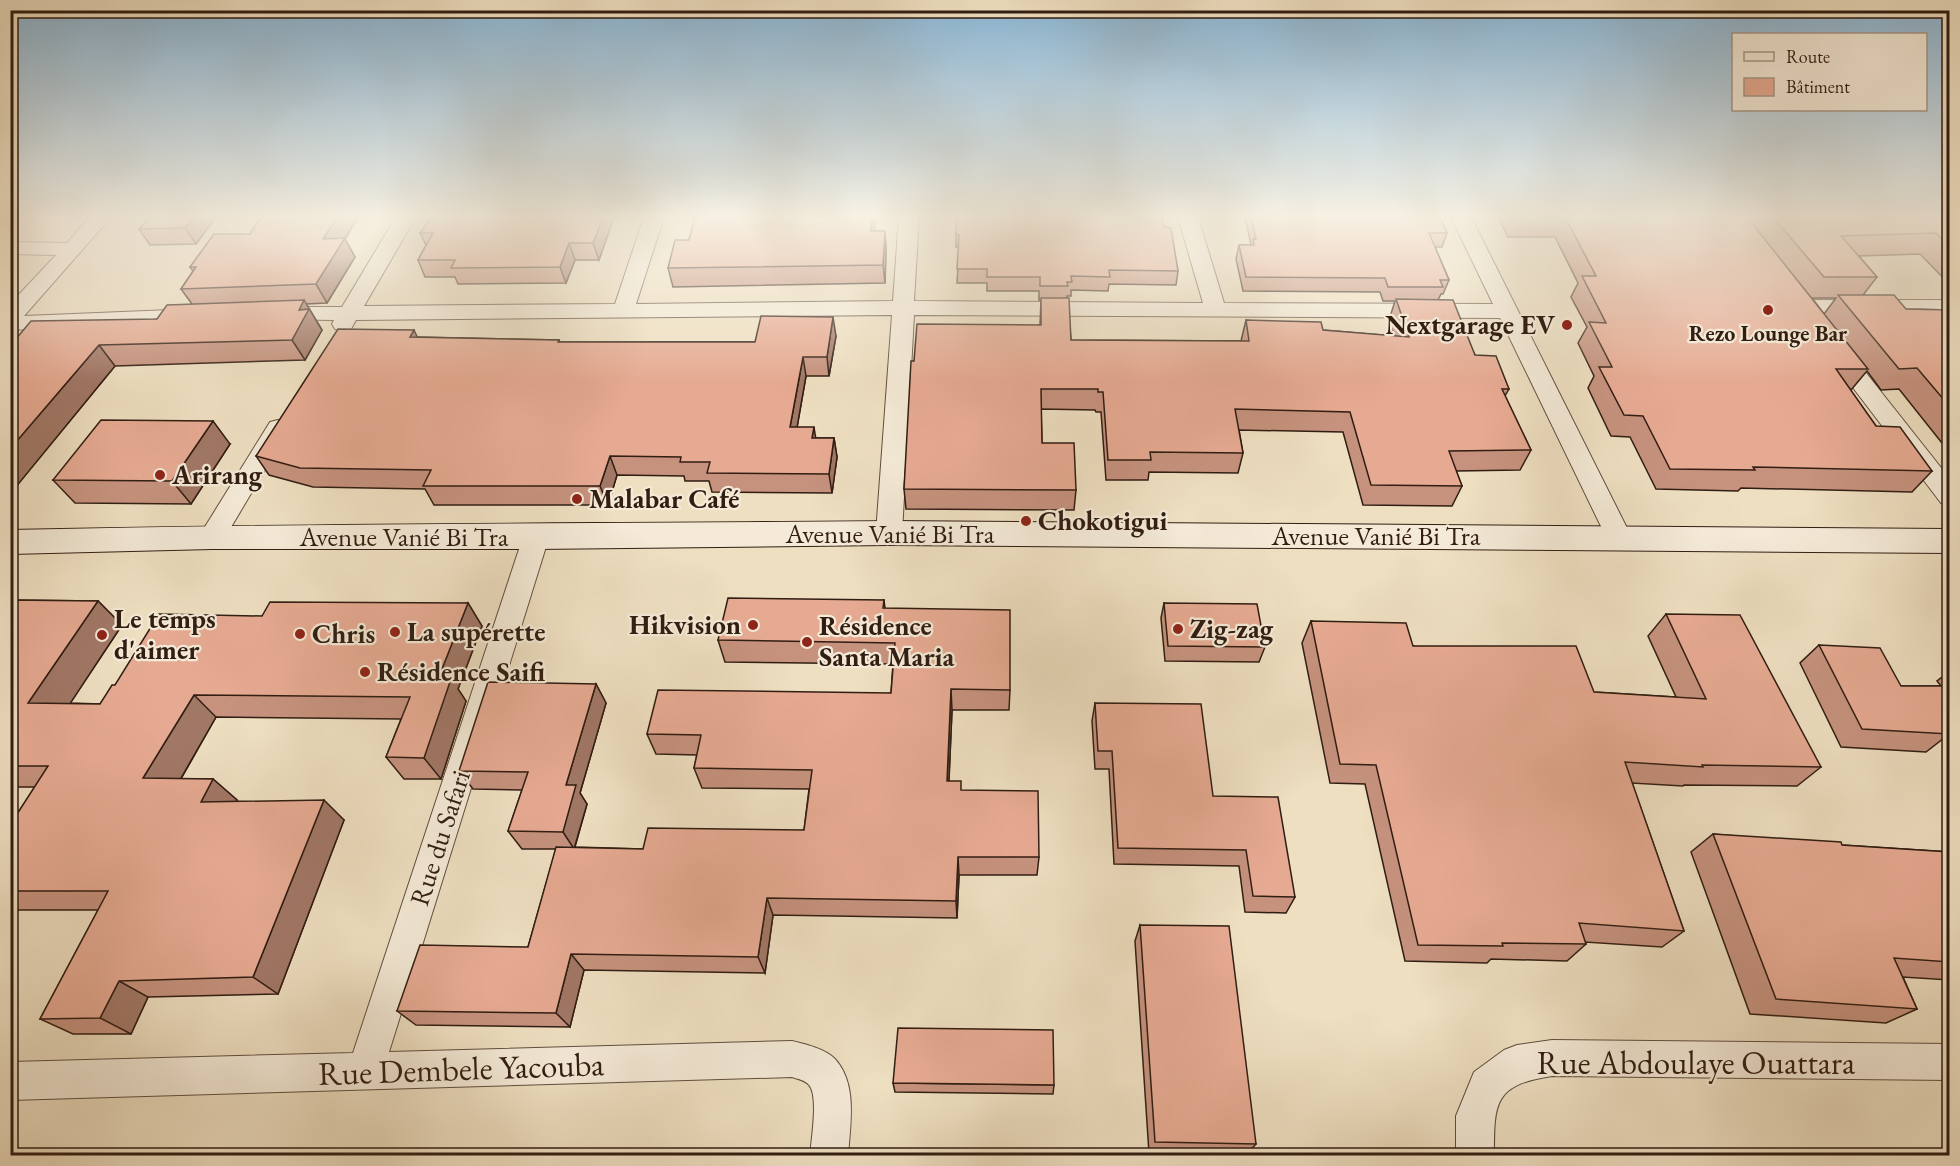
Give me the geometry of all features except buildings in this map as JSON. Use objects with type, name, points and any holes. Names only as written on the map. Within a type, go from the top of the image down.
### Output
[{"type":"street","points":[[10,318],[53,271]]},
{"type":"street","points":[[332,341],[374,271]]},
{"type":"street","points":[[624,309],[636,271]]},
{"type":"street","points":[[889,534],[905,271]]},
{"type":"street","points":[[1204,271],[1215,308]]},
{"type":"street","points":[[1489,271],[1619,537]]},
{"type":"street","points":[[1788,289],[1950,497]]},
{"type":"street","points":[[1803,307],[1950,307]]},
{"type":"street","points":[[257,314],[350,311],[903,308],[1509,311]]},
{"type":"street","points":[[10,322],[210,316]]},
{"type":"street","points":[[212,537],[290,410]]},
{"type":"street","name":"Avenue Vanié Bi Tra","points":[[10,542],[212,537],[889,534],[1950,540]]},
{"type":"street","name":"Rue du Safari","points":[[365,1071],[536,537]]},
{"type":"street","name":"Rue Abdoulaye Ouattara","points":[[1475,1155],[1474,1116],[1487,1085],[1517,1064],[1552,1058],[1950,1062]]},
{"type":"street","name":"Rue Dembele Yacouba","points":[[10,1081],[792,1059],[807,1063],[823,1073],[830,1088],[832,1112],[828,1155]]},
{"type":"place","name":"Rezo Lounge Bar","points":[[1768,310]]},
{"type":"place","name":"Nextgarage EV","points":[[1567,325]]},
{"type":"place","name":"Arirang","points":[[160,475]]},
{"type":"place","name":"Malabar Café","points":[[577,499]]},
{"type":"place","name":"Chokotigui","points":[[1026,521]]},
{"type":"place","name":"Hikvision","points":[[753,625]]},
{"type":"place","name":"Zig-zag","points":[[1178,629]]},
{"type":"place","name":"La supérette","points":[[395,632]]},
{"type":"place","name":"Chris","points":[[300,634]]},
{"type":"place","name":"Le temps d'aimer","points":[[102,635]]},
{"type":"place","name":"Résidence Santa Maria","points":[[807,642]]},
{"type":"place","name":"Résidence Saifi","points":[[365,672]]}]
